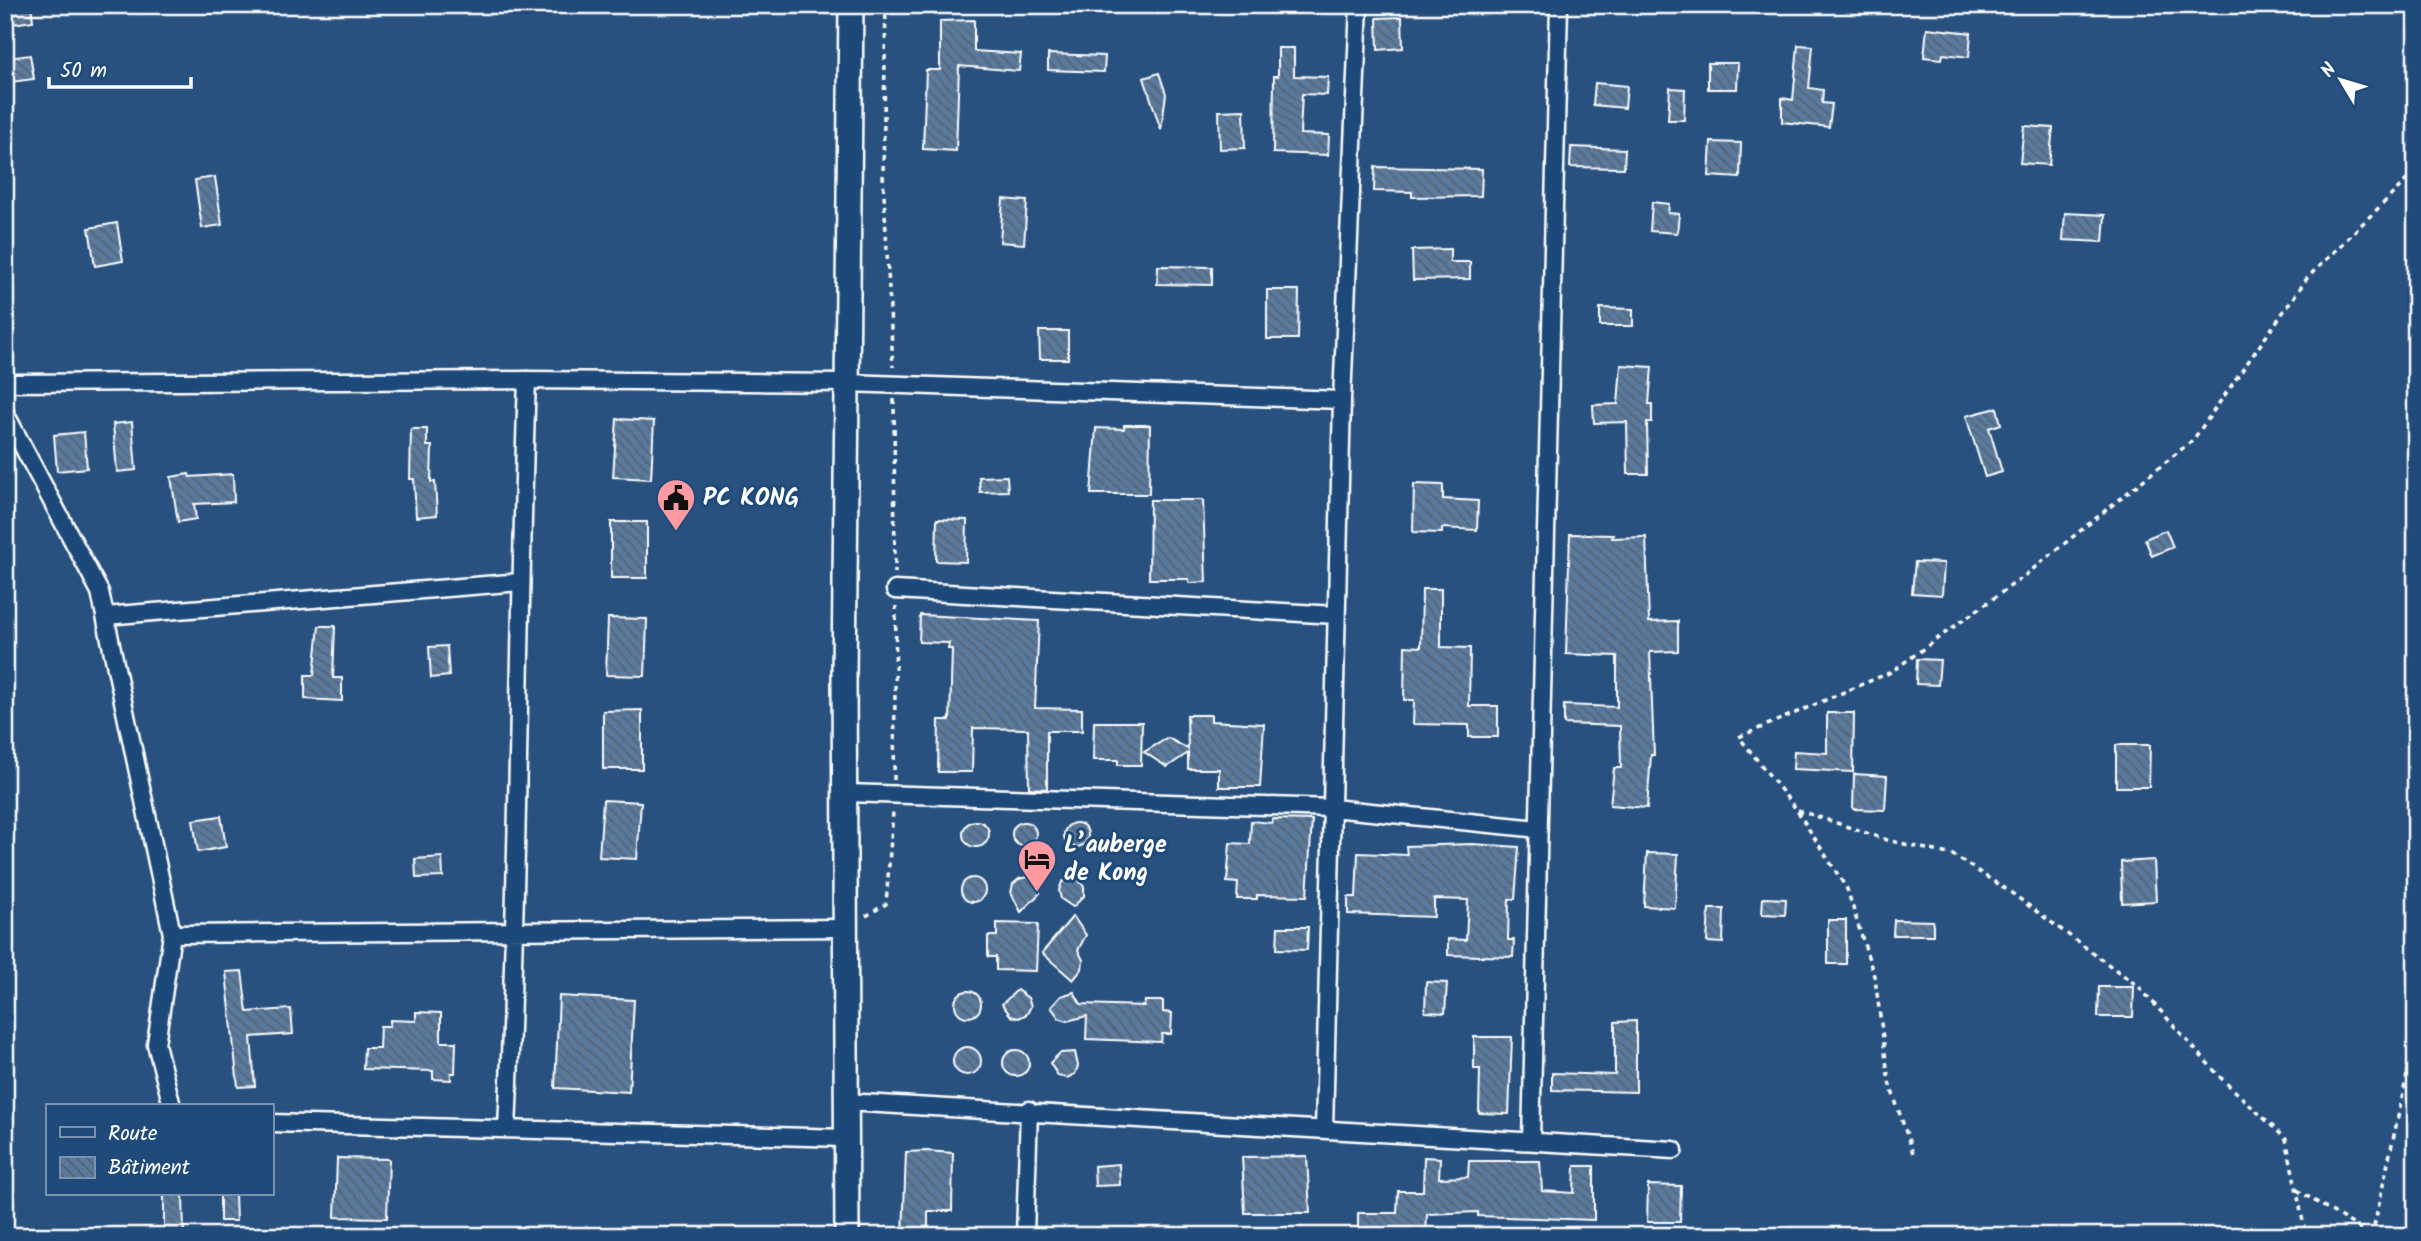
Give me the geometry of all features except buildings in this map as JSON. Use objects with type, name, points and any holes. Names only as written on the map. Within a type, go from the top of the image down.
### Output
[{"type":"main road","points":[[847,1236],[845,793],[851,5]]},
{"type":"street","points":[[1324,1129],[1342,400],[1359,5]]},
{"type":"street","points":[[1531,1141],[1559,5]]},
{"type":"street","points":[[507,1128],[516,932],[520,582],[527,380]]},
{"type":"street","points":[[5,383],[527,380],[847,383],[1342,400]]},
{"type":"street","points":[[5,414],[100,592],[172,934],[156,1044],[171,1104]]},
{"type":"street","points":[[105,616],[520,582]]},
{"type":"street","points":[[895,590],[1336,615]]},
{"type":"street","points":[[845,793],[1332,808],[1539,829]]},
{"type":"street","points":[[172,934],[845,928]]},
{"type":"street","points":[[846,1102],[1029,1110],[1674,1150]]},
{"type":"street","points":[[1025,1236],[1029,1110]]},
{"type":"street","points":[[273,1123],[846,1138]]},
{"type":"path","points":[[845,928],[886,904],[894,794],[894,385],[883,174],[886,5]]},
{"type":"path","points":[[1913,1153],[1889,1082],[1875,978],[1847,889],[1796,809],[1739,737],[1891,672],[2023,577],[2193,440],[2308,277],[2416,171]]},
{"type":"path","points":[[1796,809],[1887,840],[1953,855],[2013,894],[2128,978],[2221,1077],[2286,1139],[2306,1236]]},
{"type":"path","points":[[2297,1190],[2372,1236],[2416,1034]]},
{"type":"place","name":"PC KONG","points":[[676,532]]},
{"type":"place","name":"L’auberge de Kong","points":[[1037,893]]}]
